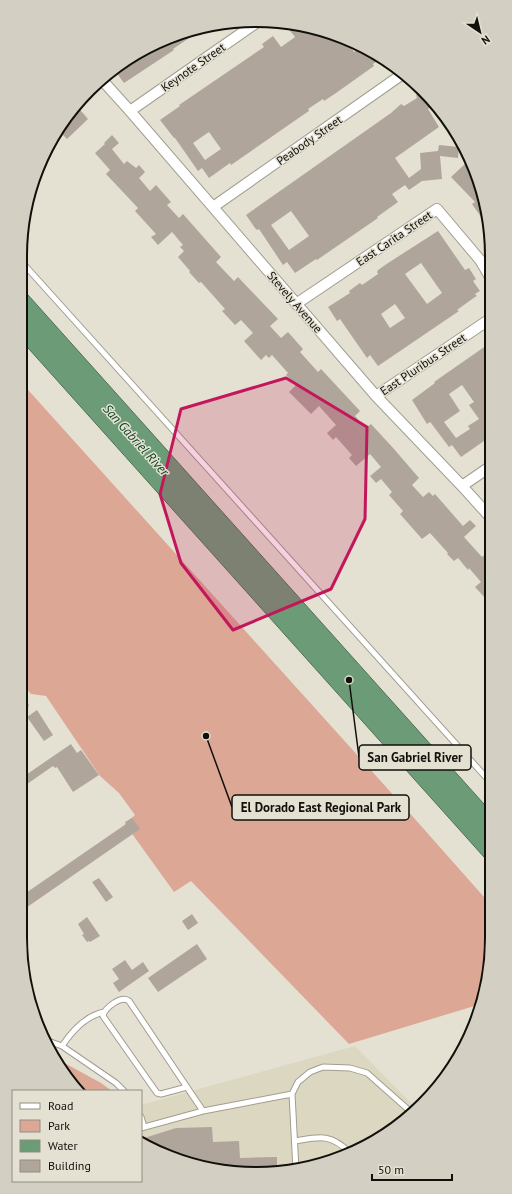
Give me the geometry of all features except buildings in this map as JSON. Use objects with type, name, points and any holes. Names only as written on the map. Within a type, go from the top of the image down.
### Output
[{"type":"street","name":"Keynote Street","points":[[130,111],[249,27]]},
{"type":"street","name":"Peabody Street","points":[[213,207],[398,77]]},
{"type":"street","name":"Stevely Avenue","points":[[105,84],[376,396],[485,511]]},
{"type":"street","name":"East Carita Street","points":[[296,304],[437,209],[480,260],[485,268]]},
{"type":"street","name":"East Pluribus Street","points":[[376,396],[485,322]]},
{"type":"street","points":[[462,486],[485,470]]},
{"type":"lane","points":[[27,268],[485,776]]},
{"type":"lane","points":[[62,1046],[70,1034],[89,1018],[104,1012],[121,999],[126,999],[129,1001],[203,1111]]},
{"type":"lane","points":[[104,1012],[103,1016],[157,1093],[161,1094],[187,1087]]},
{"type":"lane","points":[[53,1043],[62,1046],[116,1083],[123,1090]]},
{"type":"lane","points":[[296,1164],[292,1094],[298,1082],[310,1072],[323,1067],[350,1068],[367,1073],[408,1109]]},
{"type":"lane","points":[[143,1127],[203,1111],[292,1094]]},
{"type":"lane","points":[[295,1141],[323,1137],[341,1144],[346,1149]]},
{"type":"highlighted area","points":[[286,378],[367,427],[365,519],[331,589],[233,630],[181,563],[160,494],[181,409]]},
{"type":"shaded area","points":[[355,1046],[413,1105],[383,1128],[344,1150],[301,1163],[271,1167],[241,1167],[211,1163],[182,1155],[168,1150],[142,1136],[142,1105]]},
{"type":"green space","points":[[27,389],[485,898],[485,953],[481,983],[475,1006],[349,1044],[191,881],[174,892],[125,824],[135,815],[119,793],[100,776],[46,696],[31,694],[27,689]]},
{"type":"green space","points":[[65,1063],[111,1090],[85,1090]]},
{"type":"water","name":"San Gabriel River","points":[[27,294],[485,805],[485,858],[27,347]]},
{"type":"place","name":"San Gabriel River","points":[[349,680]]},
{"type":"place","name":"El Dorado East Regional Park","points":[[206,736]]}]
